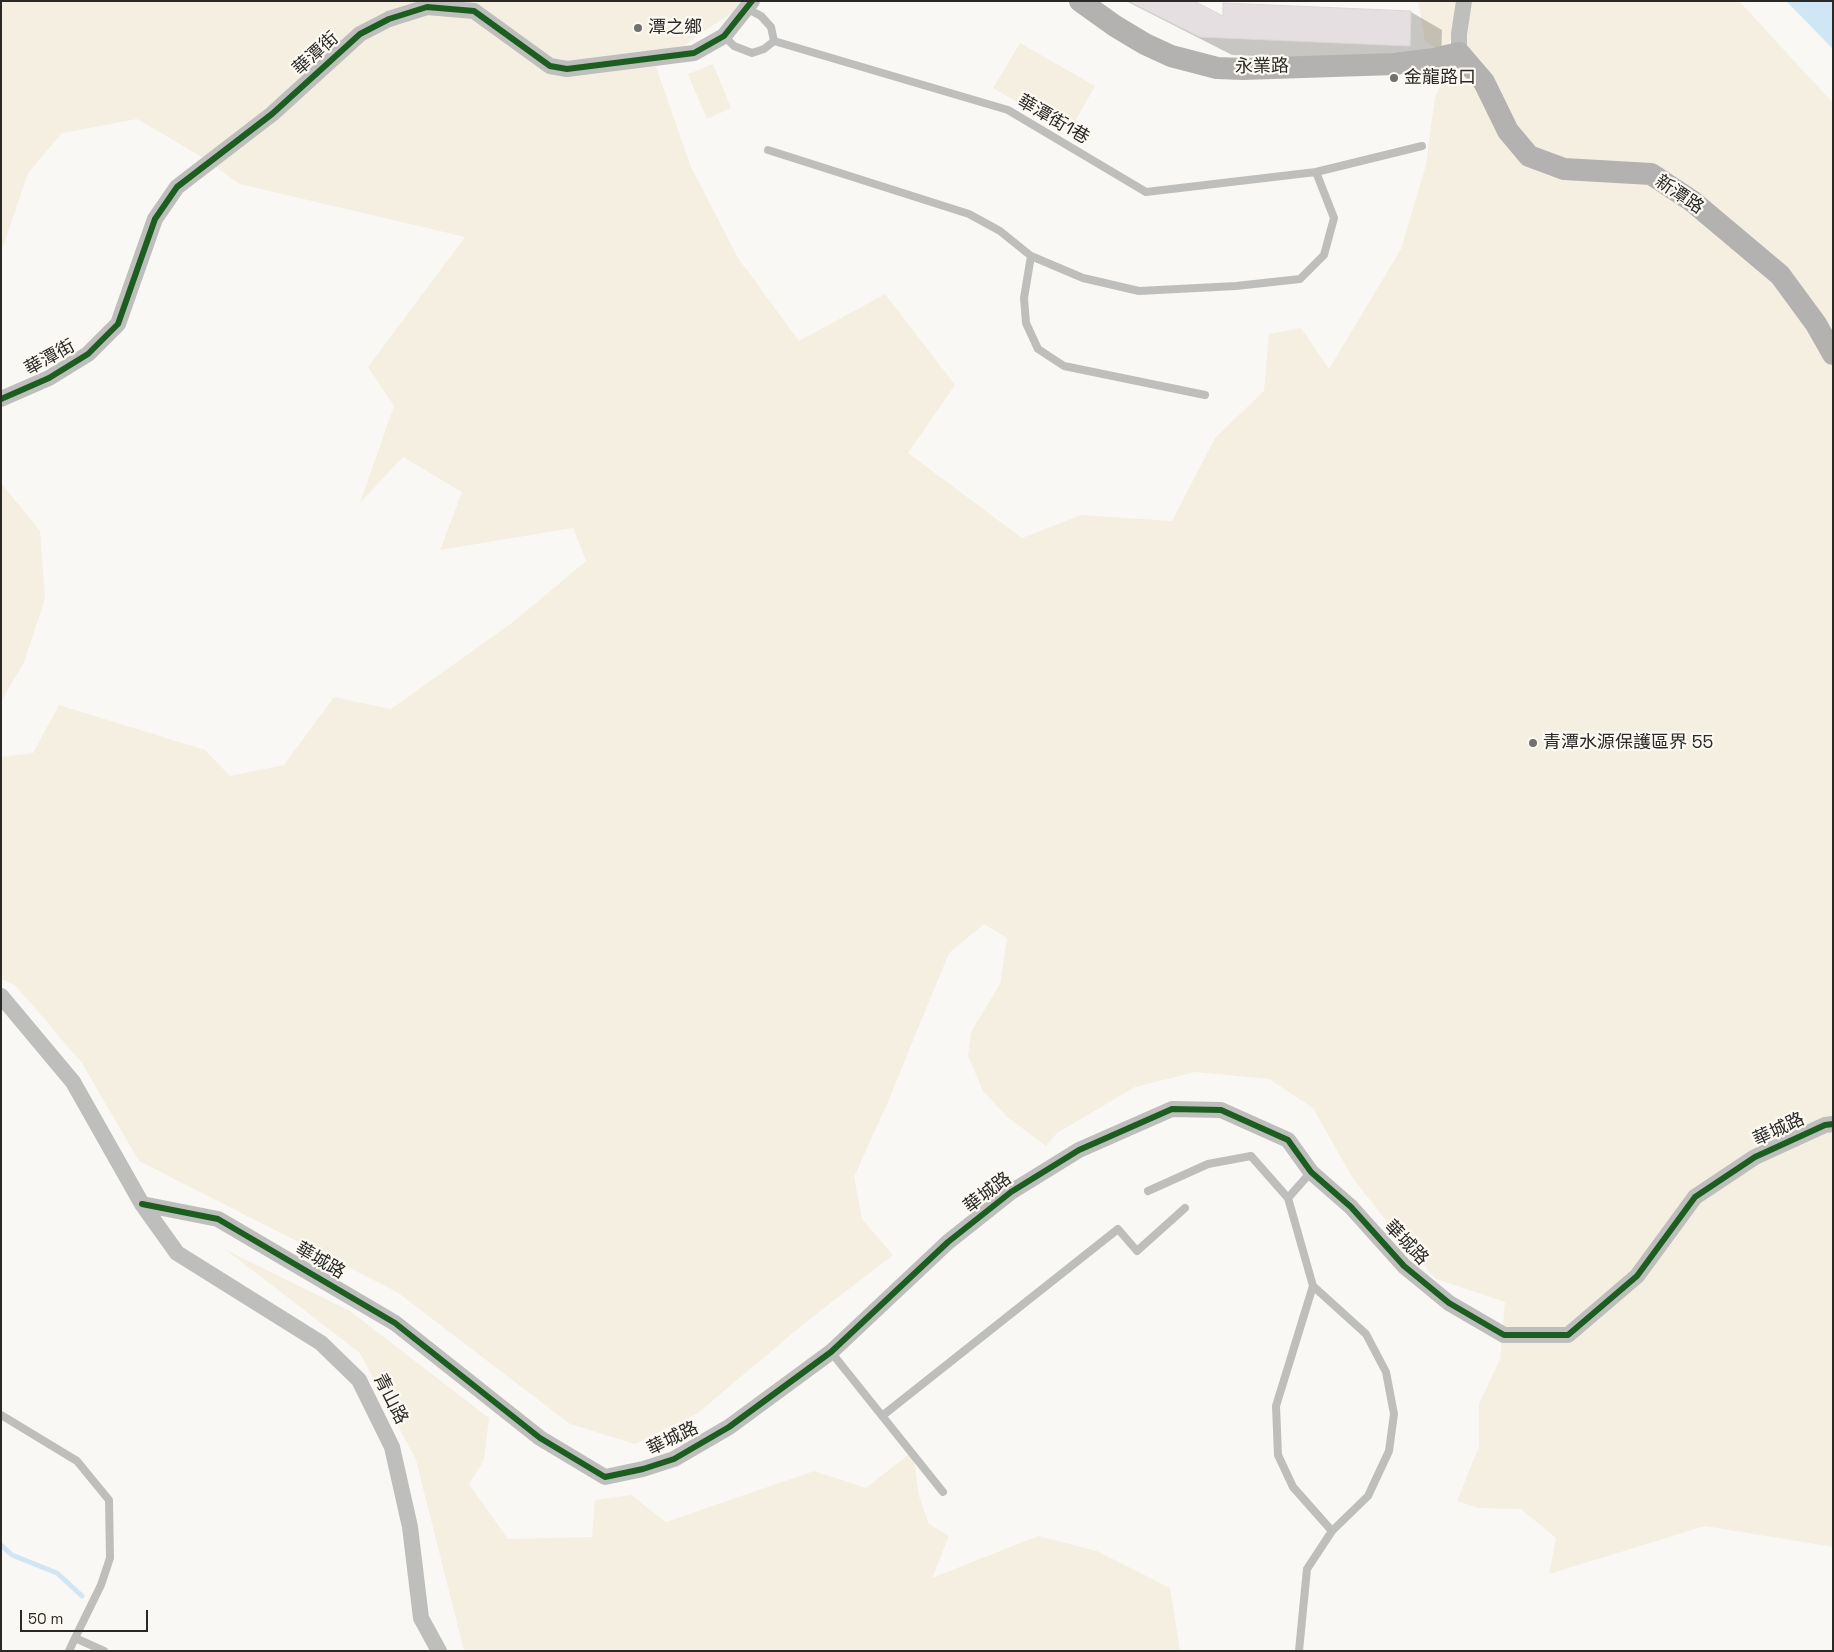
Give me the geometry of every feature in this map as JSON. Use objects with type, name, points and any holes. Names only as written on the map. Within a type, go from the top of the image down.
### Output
[{"type":"street","name":"永業路","points":[[1080,1],[1115,26],[1146,44],[1171,56],[1217,68],[1243,69],[1394,64],[1434,59],[1459,53]]},
{"type":"street","points":[[1459,53],[1459,34],[1464,1]]},
{"type":"street","name":"華潭街","points":[[1,400],[49,378],[88,354],[118,324],[155,219],[177,187],[272,114],[360,34],[389,19],[427,8],[474,11],[550,66],[567,69],[694,53],[724,36],[749,4]]},
{"type":"street","name":"新潭路","points":[[1459,53],[1484,82],[1508,131],[1529,156],[1564,169],[1650,174],[1692,201],[1780,275],[1816,324],[1833,354]]},
{"type":"street","points":[[1,996],[73,1082],[142,1204]]},
{"type":"street","name":"華城路","points":[[142,1204],[218,1219],[362,1303],[396,1323],[540,1438],[605,1476],[643,1470],[674,1459],[729,1427],[831,1352],[948,1242],[1011,1192],[1079,1150],[1172,1109],[1221,1110],[1288,1140],[1311,1172],[1351,1207],[1404,1266],[1449,1303],[1504,1335],[1568,1335],[1637,1276],[1695,1197],[1755,1157],[1825,1125],[1833,1124]]},
{"type":"street","name":"青山路","points":[[142,1204],[177,1253],[321,1343],[359,1380],[392,1447],[410,1527],[420,1618],[439,1651]]},
{"type":"lane","points":[[724,36],[734,46],[752,53],[774,41],[771,27],[749,4]]},
{"type":"lane","name":"華潭街1巷","points":[[774,41],[1008,110],[1146,192],[1316,172],[1422,146]]},
{"type":"lane","points":[[768,150],[969,214],[1000,231],[1031,256],[1083,278],[1139,291],[1236,286],[1300,279],[1324,255],[1334,218],[1316,172]]},
{"type":"lane","points":[[1031,256],[1024,298],[1026,323],[1038,348],[1064,366],[1205,395]]},
{"type":"lane","points":[[1148,1191],[1208,1164],[1251,1156],[1288,1198],[1313,1286],[1366,1334],[1386,1372],[1394,1414],[1388,1451],[1368,1496],[1332,1531],[1307,1569],[1299,1651]]},
{"type":"lane","points":[[1288,1198],[1311,1172]]},
{"type":"lane","points":[[882,1416],[1118,1229],[1137,1251],[1185,1208]]},
{"type":"lane","points":[[1313,1286],[1276,1406],[1278,1455],[1293,1487],[1332,1531]]},
{"type":"lane","points":[[831,1352],[943,1492]]},
{"type":"lane","points":[[1,1415],[76,1462],[109,1500],[110,1558],[101,1585],[69,1651]]},
{"type":"lane","points":[[75,1638],[104,1651]]},
{"type":"shaded area","points":[[1,1],[752,1],[704,31],[656,67],[691,167],[738,258],[799,341],[885,294],[955,385],[908,453],[1022,538],[1081,515],[1172,521],[1215,438],[1264,391],[1269,334],[1301,328],[1329,369],[1401,249],[1426,165],[1435,97],[1469,23],[1465,7],[1445,52],[1425,42],[1418,1],[1739,1],[1833,103],[1833,1547],[1705,1526],[1549,1574],[1556,1538],[1521,1509],[1478,1508],[1457,1501],[1479,1446],[1479,1404],[1500,1359],[1505,1302],[1436,1279],[1387,1222],[1352,1177],[1313,1108],[1269,1079],[1195,1072],[1135,1087],[1057,1133],[1046,1146],[1006,1116],[983,1091],[968,1056],[971,1032],[1000,984],[1007,938],[984,924],[949,953],[887,1104],[854,1177],[862,1219],[893,1255],[806,1322],[698,1413],[635,1444],[570,1424],[397,1292],[139,1161],[82,1063],[15,985],[1,979],[1,757],[33,753],[59,705],[205,750],[230,776],[284,765],[334,697],[391,709],[513,622],[586,561],[573,528],[440,550],[462,492],[403,457],[360,503],[394,406],[368,367],[465,237],[240,184],[197,154],[137,119],[62,133],[28,173],[3,247],[1,247]]},
{"type":"shaded area","points":[[1020,43],[1095,86],[1069,132],[993,88]]},
{"type":"shaded area","points":[[713,64],[731,108],[707,119],[688,74]]},
{"type":"shaded area","points":[[1,483],[40,531],[45,599],[24,662],[1,702]]},
{"type":"shaded area","points":[[226,1250],[350,1311],[489,1418],[484,1460],[469,1484],[508,1539],[592,1537],[595,1500],[631,1495],[666,1522],[814,1471],[866,1488],[913,1451],[919,1496],[929,1524],[949,1536],[932,1578],[1038,1536],[1097,1551],[1170,1588],[1180,1651],[464,1651],[416,1460],[360,1353]]},
{"type":"water","points":[[1786,1],[1833,1],[1833,49]]},
{"type":"building","points":[[1128,1],[1194,1],[1223,16],[1223,3],[1411,11],[1410,46],[1200,37]]},
{"type":"waterway","points":[[1,1545],[12,1555],[57,1573],[82,1596]]},
{"type":"cycle path","points":[[1,399],[49,378],[88,354],[118,324],[155,219],[177,187],[272,114],[360,34],[389,19],[427,7],[474,11],[550,66],[567,69],[694,53],[724,36],[752,1]]},
{"type":"cycle path","points":[[142,1204],[218,1219],[395,1323],[540,1438],[605,1477],[643,1469],[674,1459],[729,1427],[831,1352],[948,1242],[1011,1192],[1079,1150],[1172,1109],[1221,1110],[1288,1140],[1311,1172],[1351,1207],[1404,1266],[1449,1303],[1504,1335],[1568,1335],[1637,1276],[1695,1197],[1755,1157],[1825,1125],[1833,1124]]},
{"type":"place","name":"潭之鄉","points":[[638,28]]},
{"type":"place","name":"金龍路口","points":[[1394,78]]},
{"type":"place","name":"青潭水源保護區界 55","points":[[1533,743]]}]
